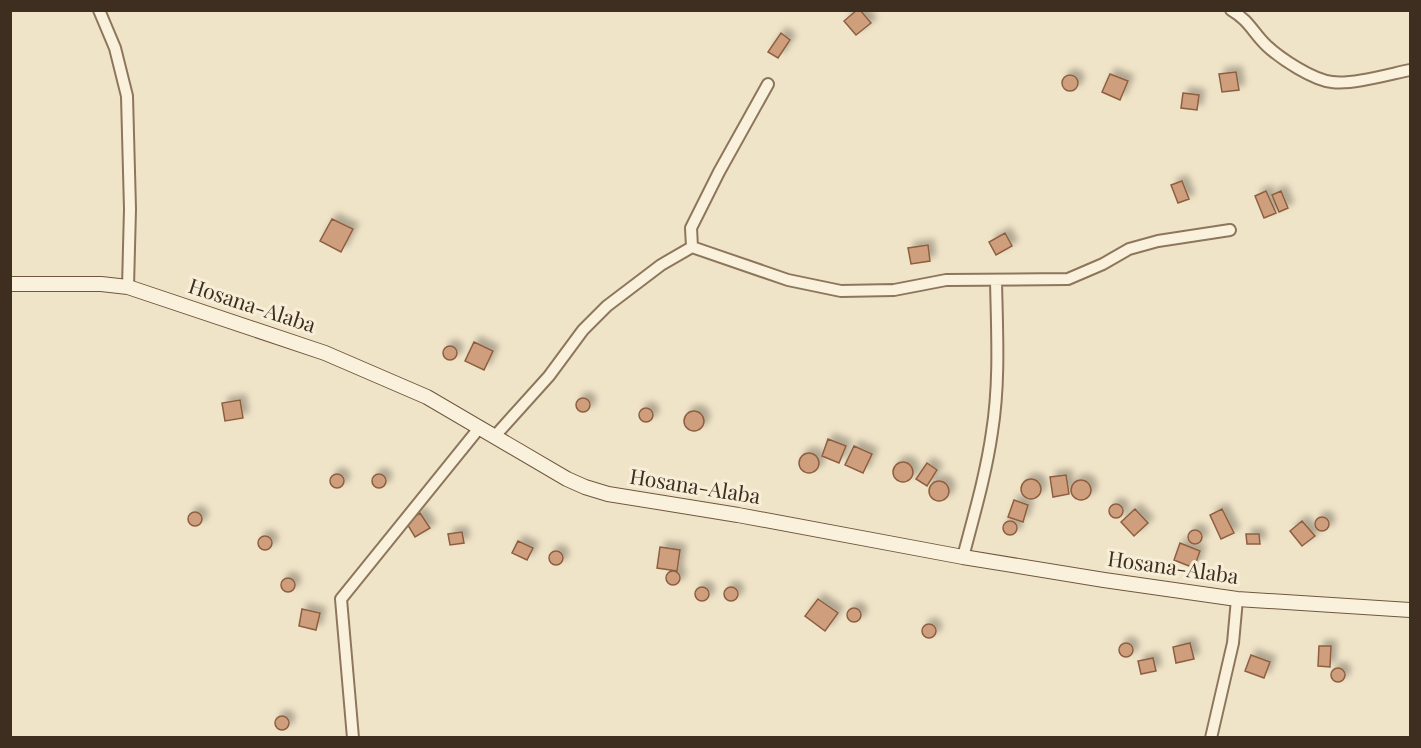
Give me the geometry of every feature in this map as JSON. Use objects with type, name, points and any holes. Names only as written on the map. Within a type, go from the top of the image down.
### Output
[{"type":"main road","name":"Hosana-Alaba","points":[[10,284],[101,284],[128,287],[325,353],[427,397],[567,479],[608,494],[738,515],[963,557],[1237,600],[1410,610]]},
{"type":"street","points":[[99,10],[115,48],[127,96],[130,209],[128,287]]},
{"type":"street","points":[[1231,10],[1243,17],[1267,46],[1299,70],[1332,82],[1368,80],[1410,70]]},
{"type":"street","points":[[692,247],[691,228],[768,84]]},
{"type":"street","points":[[495,436],[549,376],[584,330],[608,306],[661,265],[692,247],[788,280],[841,291],[894,290],[946,280],[1068,279],[1103,264],[1129,249],[1158,241],[1230,230]]},
{"type":"street","points":[[963,557],[978,501],[992,431],[998,355],[996,281]]},
{"type":"street","points":[[352,738],[341,599],[480,427]]},
{"type":"street","points":[[1211,738],[1233,643],[1237,600]]},
{"type":"building","points":[[860,10],[871,23],[856,35],[844,21]]},
{"type":"building","points":[[781,33],[790,40],[778,58],[768,52]]},
{"type":"building","points":[[1236,72],[1239,90],[1222,92],[1219,74]]},
{"type":"building","points":[[1110,74],[1128,81],[1120,100],[1102,92]]},
{"type":"building","points":[[1067,75],[1073,75],[1078,83],[1076,89],[1067,91],[1062,86],[1062,80]]},
{"type":"building","points":[[1183,93],[1199,95],[1197,110],[1181,108]]},
{"type":"building","points":[[1182,181],[1189,199],[1178,203],[1171,185]]},
{"type":"building","points":[[1266,191],[1276,213],[1264,218],[1255,196]]},
{"type":"building","points":[[1281,191],[1288,208],[1279,212],[1272,195]]},
{"type":"building","points":[[332,219],[353,229],[341,252],[320,241]]},
{"type":"building","points":[[1005,233],[1012,246],[996,255],[989,242]]},
{"type":"building","points":[[928,245],[930,261],[911,264],[908,248]]},
{"type":"building","points":[[474,342],[493,351],[484,370],[465,361]]},
{"type":"building","points":[[450,346],[455,348],[457,353],[455,358],[450,360],[445,358],[443,353],[445,348]]},
{"type":"building","points":[[583,398],[588,400],[590,405],[588,410],[583,412],[578,410],[576,405],[578,400]]},
{"type":"building","points":[[240,400],[243,418],[225,421],[222,403]]},
{"type":"building","points":[[646,408],[651,410],[653,415],[651,420],[646,422],[641,420],[639,415],[641,410]]},
{"type":"building","points":[[694,411],[701,414],[704,421],[701,428],[694,431],[687,428],[684,421],[687,414]]},
{"type":"building","points":[[828,439],[846,446],[839,463],[822,456]]},
{"type":"building","points":[[854,446],[872,454],[863,473],[845,465]]},
{"type":"building","points":[[809,453],[816,456],[819,463],[816,470],[809,473],[802,470],[799,463],[802,456]]},
{"type":"building","points":[[903,462],[910,465],[913,472],[910,479],[903,482],[896,479],[893,472],[896,465]]},
{"type":"building","points":[[927,463],[937,470],[927,486],[916,479]]},
{"type":"building","points":[[337,474],[342,476],[344,481],[342,486],[337,488],[332,486],[330,481],[332,476]]},
{"type":"building","points":[[379,474],[384,476],[386,481],[384,486],[379,488],[374,486],[372,481],[374,476]]},
{"type":"building","points":[[1066,475],[1069,494],[1053,497],[1050,477]]},
{"type":"building","points":[[1031,479],[1038,482],[1041,489],[1038,496],[1031,499],[1024,496],[1021,489],[1024,482]]},
{"type":"building","points":[[1081,480],[1088,483],[1091,490],[1088,497],[1081,500],[1074,497],[1071,490],[1074,483]]},
{"type":"building","points":[[939,481],[946,484],[949,491],[946,498],[939,501],[932,498],[929,491],[932,484]]},
{"type":"building","points":[[1014,500],[1028,505],[1023,522],[1008,517]]},
{"type":"building","points":[[1116,504],[1121,506],[1123,511],[1121,516],[1116,518],[1111,516],[1109,511],[1111,506]]},
{"type":"building","points":[[1135,509],[1148,523],[1134,536],[1121,522]]},
{"type":"building","points":[[1222,509],[1234,533],[1221,539],[1210,515]]},
{"type":"building","points":[[195,512],[200,514],[202,519],[200,524],[195,526],[190,524],[188,519],[190,514]]},
{"type":"building","points":[[420,513],[430,528],[415,537],[406,522]]},
{"type":"building","points":[[1322,517],[1327,519],[1329,524],[1327,529],[1322,531],[1317,529],[1315,524],[1317,519]]},
{"type":"building","points":[[1010,521],[1015,523],[1017,528],[1015,533],[1010,535],[1005,533],[1003,528],[1005,523]]},
{"type":"building","points":[[1302,521],[1315,536],[1302,546],[1290,531]]},
{"type":"building","points":[[1195,530],[1200,532],[1202,537],[1200,542],[1195,544],[1190,542],[1188,537],[1190,532]]},
{"type":"building","points":[[462,532],[464,543],[450,545],[448,534]]},
{"type":"building","points":[[1246,534],[1259,534],[1260,544],[1247,544]]},
{"type":"building","points":[[265,536],[270,538],[272,543],[270,548],[265,550],[260,548],[258,543],[260,538]]},
{"type":"building","points":[[518,541],[533,548],[527,560],[512,553]]},
{"type":"building","points":[[1180,543],[1200,551],[1194,568],[1174,560]]},
{"type":"building","points":[[660,547],[680,550],[677,571],[657,568]]},
{"type":"building","points":[[556,551],[561,553],[563,558],[561,563],[556,565],[551,563],[549,558],[551,553]]},
{"type":"building","points":[[673,571],[678,573],[680,578],[678,583],[673,585],[668,583],[666,578],[668,573]]},
{"type":"building","points":[[288,578],[293,580],[295,585],[293,590],[288,592],[283,590],[281,585],[283,580]]},
{"type":"building","points":[[702,587],[707,589],[709,594],[707,599],[702,601],[697,599],[695,594],[697,589]]},
{"type":"building","points":[[731,587],[736,589],[738,594],[736,599],[731,601],[726,599],[724,594],[726,589]]},
{"type":"building","points":[[818,599],[838,613],[825,631],[805,616]]},
{"type":"building","points":[[854,608],[859,610],[861,615],[859,620],[854,622],[849,620],[847,615],[849,610]]},
{"type":"building","points":[[302,609],[320,613],[316,630],[299,626]]},
{"type":"building","points":[[929,624],[934,626],[936,631],[934,636],[929,638],[924,636],[922,631],[924,626]]},
{"type":"building","points":[[1126,643],[1131,645],[1133,650],[1131,655],[1126,657],[1121,655],[1119,650],[1121,645]]},
{"type":"building","points":[[1190,643],[1194,659],[1176,663],[1173,647]]},
{"type":"building","points":[[1319,646],[1331,646],[1330,667],[1318,666]]},
{"type":"building","points":[[1251,655],[1270,662],[1264,678],[1245,671]]},
{"type":"building","points":[[1153,658],[1156,671],[1141,674],[1138,661]]},
{"type":"building","points":[[1338,668],[1343,670],[1345,675],[1343,680],[1338,682],[1333,680],[1331,675],[1333,670]]},
{"type":"building","points":[[279,716],[285,716],[289,723],[285,730],[279,730],[275,726],[275,720]]}]
